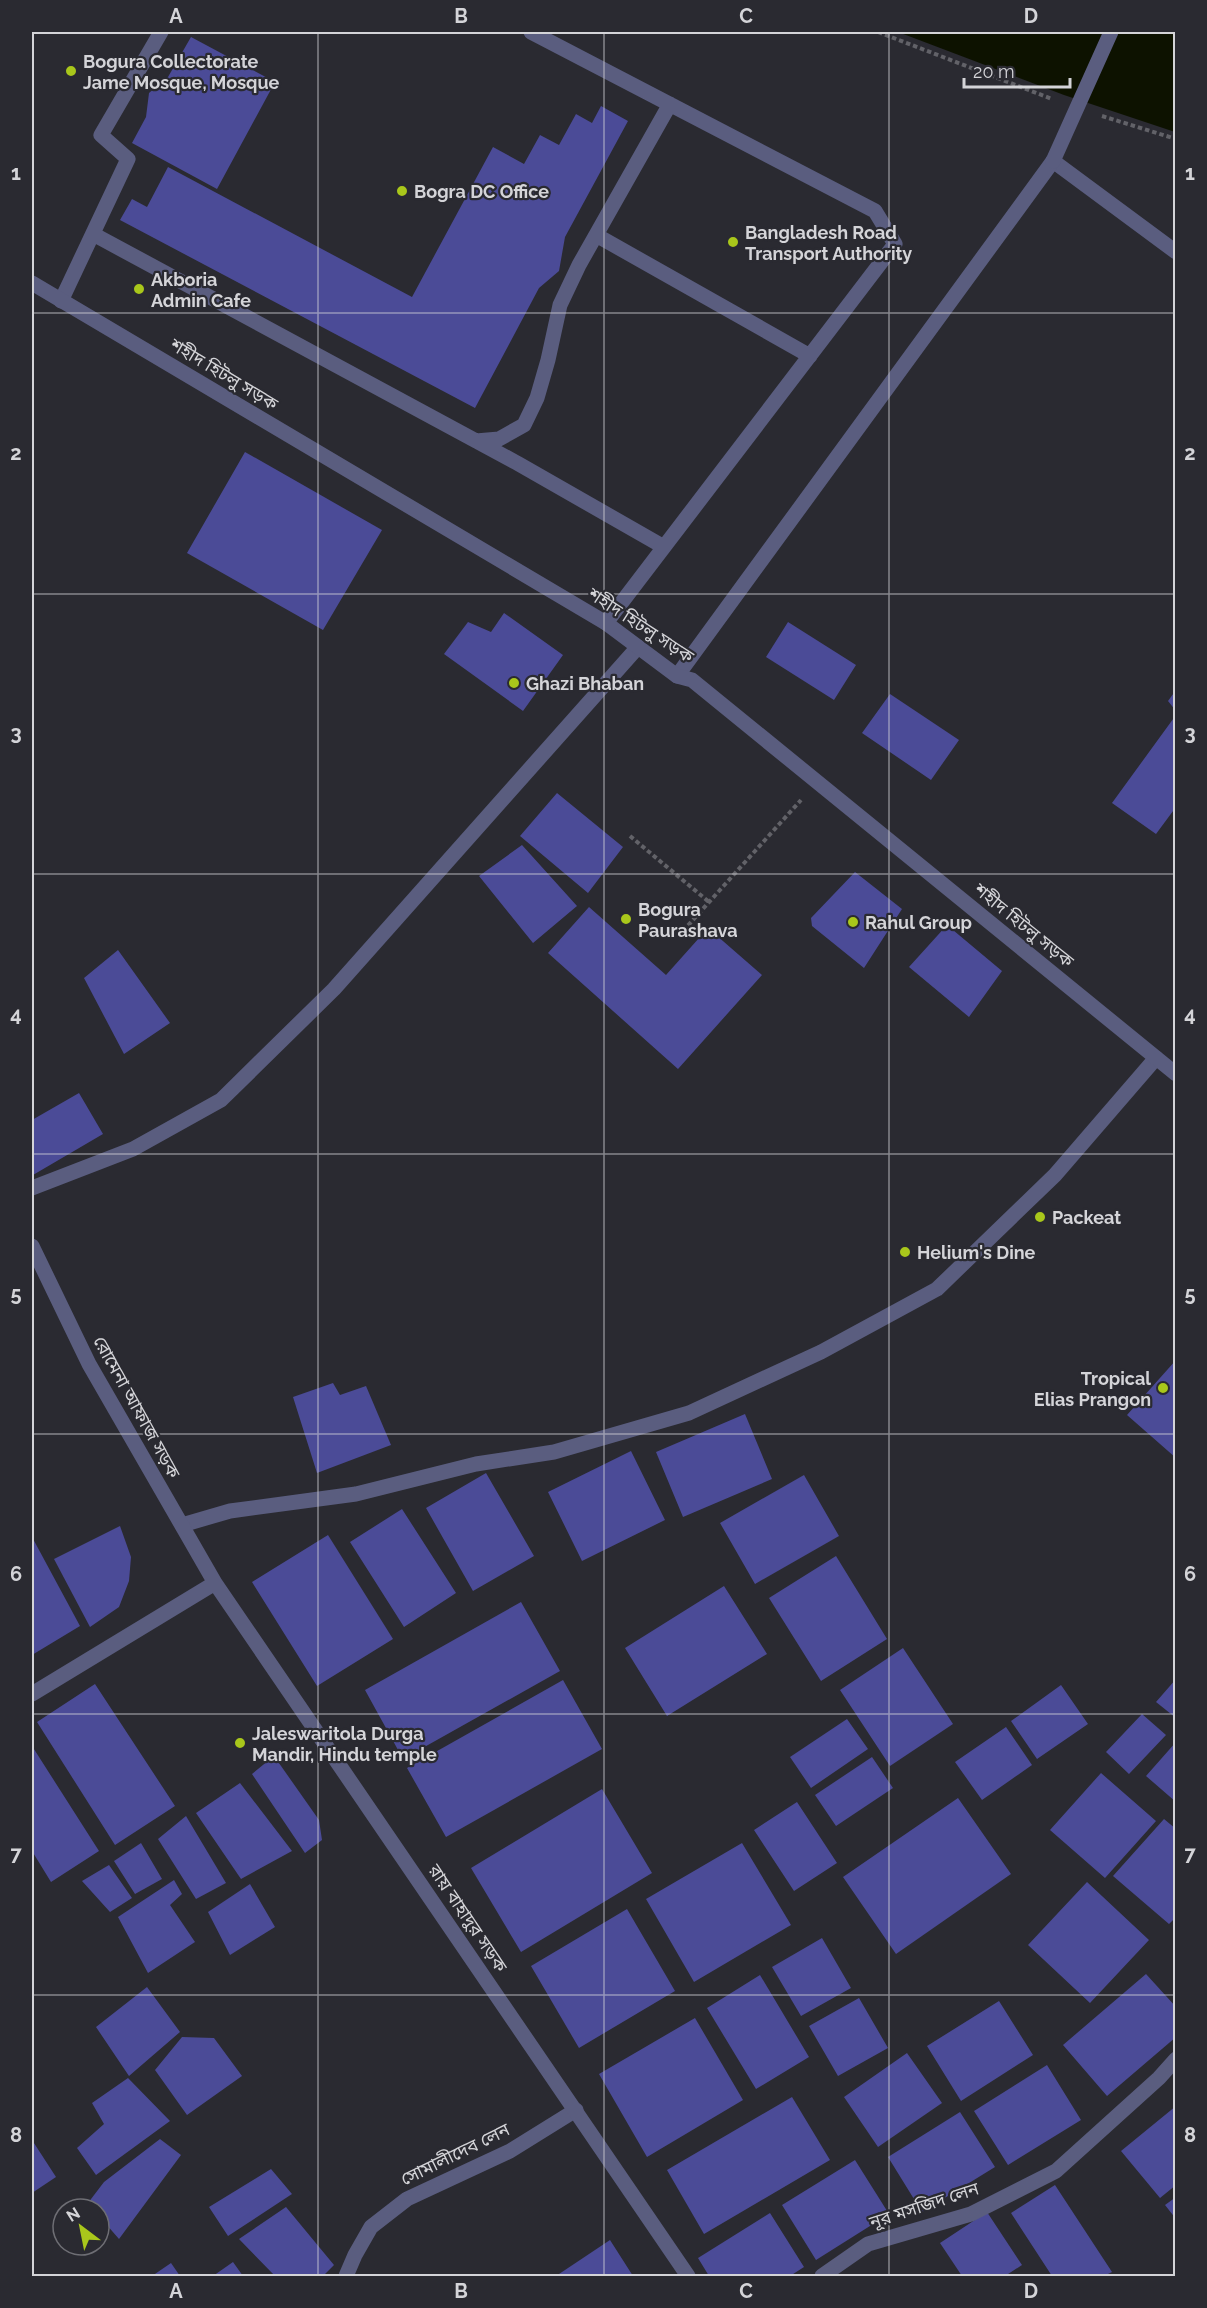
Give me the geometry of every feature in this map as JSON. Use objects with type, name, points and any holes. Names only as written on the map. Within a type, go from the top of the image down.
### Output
[{"type":"street","points":[[61,301],[128,159],[101,135],[161,32]]},
{"type":"street","points":[[531,32],[875,211],[895,244],[606,623]]},
{"type":"street","points":[[677,676],[1053,161],[1111,32]]},
{"type":"street","points":[[476,441],[499,439],[524,425],[537,398],[560,306],[596,235],[670,104]]},
{"type":"street","points":[[1053,161],[1176,252]]},
{"type":"street","points":[[93,234],[476,441],[664,547]]},
{"type":"street","points":[[596,235],[810,356]]},
{"type":"street","name":"শহীদ হিটলু সড়ক","points":[[32,284],[606,623],[677,676],[692,680],[1176,1074]]},
{"type":"street","points":[[32,1188],[134,1149],[221,1100],[334,990],[638,647]]},
{"type":"street","points":[[182,1525],[230,1511],[356,1494],[476,1464],[554,1452],[689,1413],[821,1352],[937,1289],[1055,1175],[1156,1058]]},
{"type":"street","name":"রোমেনা আফাজ সড়ক","points":[[32,1246],[88,1364],[215,1583]]},
{"type":"street","points":[[32,1694],[215,1583]]},
{"type":"street","name":"রায় বাহাদুর সড়ক","points":[[215,1583],[688,2277]]},
{"type":"street","name":"নূর মসজিদ লেন","points":[[822,2277],[868,2244],[971,2214],[1056,2171],[1159,2078],[1176,2059]]},
{"type":"street","name":"সোমালীদেব লেন","points":[[346,2277],[370,2227],[407,2199],[510,2151],[576,2110]]},
{"type":"path","points":[[879,32],[1057,101]]},
{"type":"path","points":[[1092,113],[1176,139]]},
{"type":"path","points":[[683,931],[817,783]]},
{"type":"path","points":[[630,836],[709,902]]},
{"type":"shaded area","points":[[898,32],[1175,32],[1175,132],[1064,95]]},
{"type":"building","points":[[191,37],[275,82],[217,189],[132,143],[146,117],[149,93],[168,77]]},
{"type":"building","points":[[601,106],[628,121],[565,237],[559,271],[539,288],[475,408],[120,220],[132,199],[147,207],[168,167],[412,297],[493,147],[524,164],[540,135],[559,145],[576,114],[592,123]]},
{"type":"building","points":[[245,452],[382,530],[323,630],[187,553]]},
{"type":"building","name":"Ghazi Bhaban","points":[[504,613],[563,655],[523,711],[444,654],[468,622],[491,632]]},
{"type":"building","points":[[788,622],[856,665],[834,700],[766,657]]},
{"type":"building","points":[[1176,690],[1176,711],[1168,701]]},
{"type":"building","points":[[890,694],[959,740],[931,780],[862,733]]},
{"type":"building","points":[[1176,715],[1176,807],[1156,834],[1112,803]]},
{"type":"building","points":[[557,793],[623,847],[588,893],[520,836]]},
{"type":"building","points":[[522,845],[577,906],[533,943],[479,876]]},
{"type":"building","name":"Rahul Group","points":[[855,872],[902,909],[864,968],[812,926],[811,918]]},
{"type":"building","points":[[589,907],[666,975],[708,928],[762,975],[678,1069],[548,953]]},
{"type":"building","points":[[947,925],[1002,971],[969,1017],[909,967]]},
{"type":"building","points":[[118,950],[170,1023],[124,1054],[84,978]]},
{"type":"building","points":[[79,1093],[103,1134],[33,1175],[32,1120]]},
{"type":"building","name":"Tropical Elias Prangon","points":[[1176,1360],[1176,1458],[1127,1415]]},
{"type":"building","points":[[333,1383],[340,1395],[366,1386],[391,1445],[317,1473],[293,1397]]},
{"type":"building","points":[[745,1414],[772,1479],[683,1517],[656,1452]]},
{"type":"building","points":[[631,1451],[665,1520],[582,1561],[548,1492]]},
{"type":"building","points":[[486,1473],[534,1556],[473,1591],[426,1508]]},
{"type":"building","points":[[804,1475],[839,1536],[755,1584],[720,1523]]},
{"type":"building","points":[[402,1509],[456,1593],[404,1627],[350,1542]]},
{"type":"building","points":[[120,1526],[131,1557],[129,1581],[119,1607],[90,1627],[54,1559]]},
{"type":"building","points":[[328,1535],[393,1639],[317,1686],[252,1582]]},
{"type":"building","points":[[32,1537],[80,1626],[32,1655]]},
{"type":"building","points":[[836,1556],[887,1639],[821,1681],[769,1598]]},
{"type":"building","points":[[724,1586],[767,1654],[667,1716],[625,1648]]},
{"type":"building","points":[[521,1602],[560,1671],[403,1759],[365,1690]]},
{"type":"building","points":[[903,1648],[953,1724],[890,1766],[840,1690]]},
{"type":"building","points":[[1176,1679],[1176,1718],[1156,1702]]},
{"type":"building","points":[[563,1680],[602,1749],[446,1837],[407,1768]]},
{"type":"building","points":[[95,1684],[175,1806],[115,1845],[37,1722]]},
{"type":"building","points":[[1061,1685],[1088,1724],[1037,1759],[1011,1721]]},
{"type":"building","points":[[1142,1714],[1166,1735],[1129,1774],[1106,1752]]},
{"type":"building","points":[[847,1719],[868,1749],[811,1788],[790,1757]]},
{"type":"building","points":[[1006,1727],[1032,1765],[982,1800],[955,1762]]},
{"type":"building","points":[[1176,1742],[1176,1802],[1146,1776]]},
{"type":"building","points":[[32,1746],[99,1851],[51,1882],[32,1851]]},
{"type":"building","points":[[274,1756],[319,1820],[322,1840],[305,1853],[252,1774]]},
{"type":"building","points":[[872,1757],[893,1788],[836,1826],[815,1795]]},
{"type":"building","points":[[1101,1773],[1156,1821],[1105,1878],[1050,1830]]},
{"type":"building","points":[[240,1783],[292,1851],[241,1879],[196,1813]]},
{"type":"building","points":[[602,1789],[652,1873],[521,1952],[471,1868]]},
{"type":"building","points":[[958,1798],[1011,1874],[896,1954],[843,1877]]},
{"type":"building","points":[[797,1802],[837,1863],[794,1891],[754,1830]]},
{"type":"building","points":[[186,1816],[226,1883],[196,1899],[158,1839]]},
{"type":"building","points":[[1164,1819],[1176,1829],[1176,1917],[1169,1924],[1113,1876]]},
{"type":"building","points":[[141,1843],[162,1879],[135,1894],[114,1861]]},
{"type":"building","points":[[742,1843],[791,1925],[694,1982],[646,1899]]},
{"type":"building","points":[[109,1865],[132,1898],[110,1912],[82,1881]]},
{"type":"building","points":[[174,1880],[182,1894],[170,1905],[195,1942],[148,1973],[118,1917]]},
{"type":"building","points":[[1087,1882],[1149,1940],[1090,2003],[1028,1945]]},
{"type":"building","points":[[250,1884],[275,1927],[230,1955],[208,1912]]},
{"type":"building","points":[[627,1909],[675,1991],[579,2048],[531,1966]]},
{"type":"building","points":[[822,1938],[851,1988],[801,2016],[772,1967]]},
{"type":"building","points":[[1146,1974],[1176,2007],[1176,2037],[1107,2096],[1063,2045]]},
{"type":"building","points":[[760,1975],[809,2057],[756,2089],[707,2008]]},
{"type":"building","points":[[147,1987],[180,2032],[129,2076],[96,2027]]},
{"type":"building","points":[[859,1998],[888,2048],[838,2076],[809,2026]]},
{"type":"building","points":[[999,2001],[1033,2055],[961,2101],[927,2046]]},
{"type":"building","points":[[695,2018],[743,2100],[647,2157],[599,2074]]},
{"type":"building","points":[[182,2037],[214,2038],[242,2076],[187,2115],[155,2070]]},
{"type":"building","points":[[907,2053],[942,2103],[878,2147],[844,2097]]},
{"type":"building","points":[[1047,2065],[1081,2120],[1008,2165],[974,2111]]},
{"type":"building","points":[[128,2078],[170,2121],[96,2175],[77,2148],[104,2124],[92,2103]]},
{"type":"building","points":[[792,2097],[830,2160],[704,2234],[667,2170]]},
{"type":"building","points":[[1176,2106],[1176,2185],[1160,2198],[1121,2151]]},
{"type":"building","points":[[960,2112],[995,2167],[922,2212],[888,2157]]},
{"type":"building","points":[[160,2139],[181,2155],[119,2239],[111,2230],[111,2197],[93,2197],[104,2182]]},
{"type":"building","points":[[32,2140],[56,2177],[32,2193]]},
{"type":"building","points":[[855,2160],[889,2214],[816,2260],[782,2205]]},
{"type":"building","points":[[271,2169],[292,2194],[228,2236],[209,2207]]},
{"type":"building","points":[[1055,2185],[1112,2272],[1104,2276],[1052,2276],[1011,2213]]},
{"type":"building","points":[[1176,2197],[1176,2219],[1165,2205]]},
{"type":"building","points":[[286,2207],[334,2265],[323,2276],[275,2276],[239,2239]]},
{"type":"building","points":[[987,2212],[1022,2265],[1005,2276],[962,2276],[940,2243]]},
{"type":"building","points":[[770,2213],[804,2267],[790,2276],[709,2276],[698,2258]]},
{"type":"building","points":[[610,2240],[633,2276],[556,2276]]},
{"type":"building","points":[[233,2262],[243,2276],[213,2276]]},
{"type":"building","points":[[171,2263],[180,2276],[152,2276]]},
{"type":"place","name":"Bogura Collectorate Jame Mosque, Mosque","points":[[71,71]]},
{"type":"place","name":"Bogra DC Office","points":[[402,191]]},
{"type":"place","name":"Bangladesh Road Transport Authority","points":[[733,242]]},
{"type":"place","name":"Akboria Admin Cafe","points":[[139,289]]},
{"type":"place","name":"Ghazi Bhaban","points":[[514,683]]},
{"type":"place","name":"Bogura Paurashava","points":[[626,919]]},
{"type":"place","name":"Rahul Group","points":[[853,922]]},
{"type":"place","name":"Packeat","points":[[1040,1217]]},
{"type":"place","name":"Helium's Dine","points":[[905,1252]]},
{"type":"place","name":"Tropical Elias Prangon","points":[[1163,1388]]},
{"type":"place","name":"Jaleswaritola Durga Mandir, Hindu temple","points":[[240,1743]]}]
